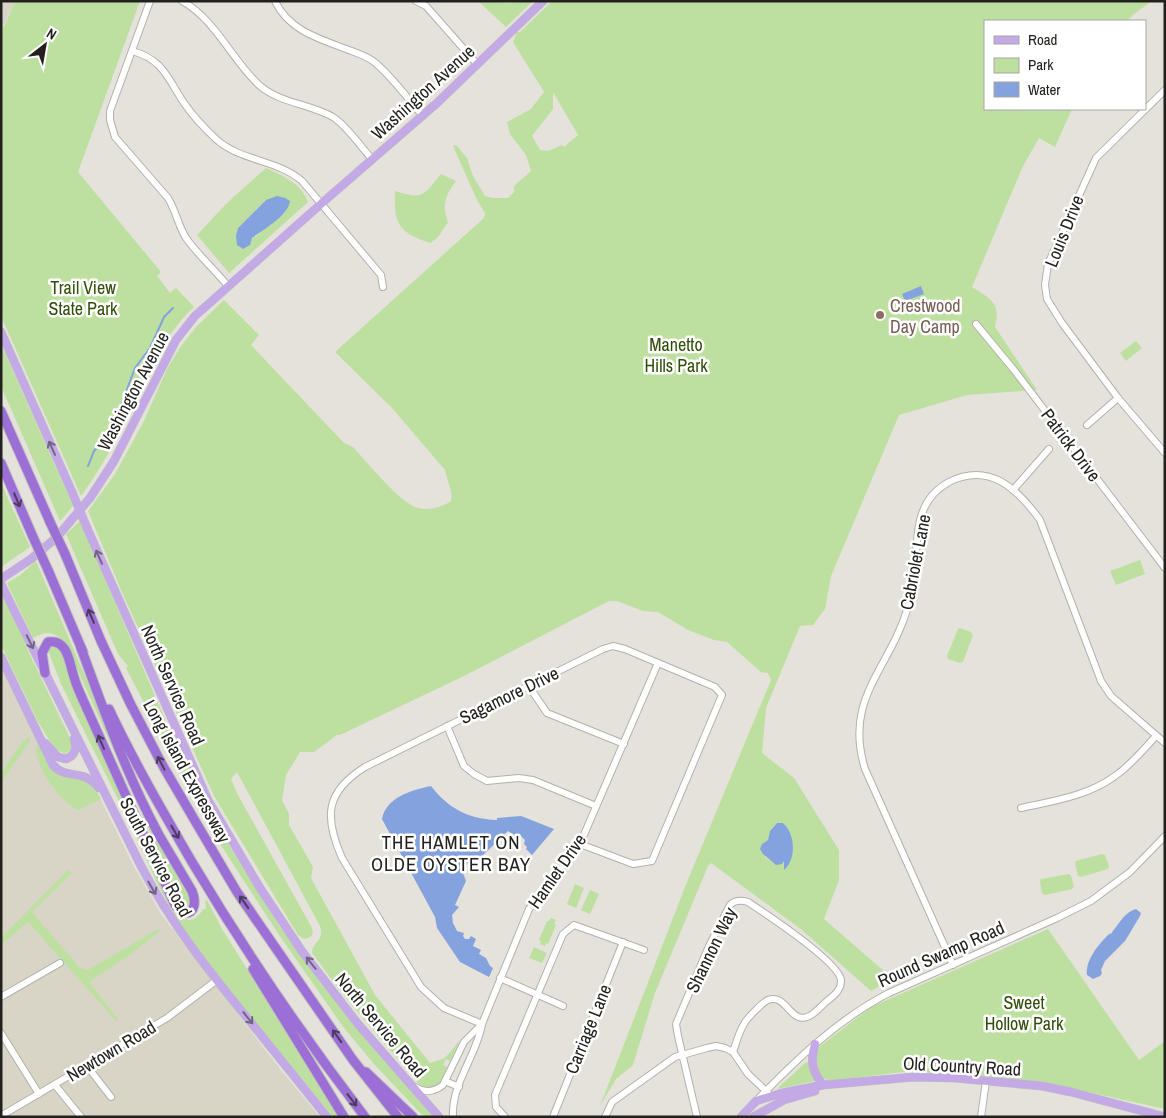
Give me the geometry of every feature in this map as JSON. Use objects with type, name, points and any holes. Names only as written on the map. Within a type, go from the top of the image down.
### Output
[{"type":"highway","name":"Long Island Expressway","points":[[1,411],[112,665],[163,766],[237,892],[353,1060],[398,1117]]},
{"type":"highway","points":[[1,463],[81,648],[113,733],[135,783],[159,834],[196,900],[192,912],[185,914],[179,912],[174,903],[83,700],[74,678],[68,655],[62,645],[54,641],[48,642],[42,653],[46,673]]},
{"type":"highway","points":[[81,648],[144,778],[263,987],[344,1117]]},
{"type":"highway","points":[[215,901],[292,1018],[365,1117]]},
{"type":"highway","points":[[353,1060],[413,1117]]},
{"type":"main road","name":"Washington Avenue","points":[[1,579],[57,537],[90,498],[114,461],[176,340],[195,316],[422,115],[543,1]]},
{"type":"main road","name":"North Service Road","points":[[1,332],[186,753],[219,819],[300,950],[358,1024],[439,1117]]},
{"type":"main road","name":"South Service Road","points":[[1,584],[161,903],[179,931],[217,980],[327,1117]]},
{"type":"main road","points":[[1,657],[41,737],[48,758],[57,769],[64,773],[90,779],[107,797]]},
{"type":"main road","points":[[41,737],[58,757],[62,759],[70,758],[74,752],[76,744],[57,697]]},
{"type":"main road","points":[[816,1044],[812,1054],[812,1065],[823,1085]]},
{"type":"main road","name":"Old Country Road","points":[[741,1117],[756,1101],[769,1093],[823,1085],[914,1076],[1042,1086],[1165,1117]]},
{"type":"main road","points":[[753,1117],[797,1095],[846,1084]]},
{"type":"street","points":[[150,1],[110,111],[111,129],[118,141],[168,198],[186,238],[228,286]]},
{"type":"street","points":[[182,1],[200,14],[260,86],[274,94],[334,118],[372,159]]},
{"type":"street","points":[[274,1],[293,25],[303,32],[373,61],[422,115]]},
{"type":"street","points":[[416,1],[426,6],[477,64]]},
{"type":"street","points":[[132,51],[155,61],[169,77],[184,103],[218,140],[230,148],[296,176],[322,203],[381,276],[384,287]]},
{"type":"street","name":"Louis Drive","points":[[1146,109],[1165,90]]},
{"type":"street","name":"Louis Drive","points":[[1145,110],[1096,158],[1048,264],[1045,285],[1047,299],[1062,323],[1118,398],[1165,453]]},
{"type":"street","name":"Patrick Drive","points":[[976,324],[1014,370],[1165,568]]},
{"type":"street","name":"Patrick Drive","points":[[1087,426],[1118,398]]},
{"type":"street","name":"Patrick Drive","points":[[1013,490],[1050,449]]},
{"type":"street","name":"Cabriolet Lane","points":[[953,965],[865,769],[859,751],[860,717],[863,702],[888,656],[908,607],[912,590],[920,520],[925,506],[934,493],[945,484],[960,477],[972,474],[986,475],[1000,480],[1031,508],[1040,520],[1101,681],[1111,696],[1165,743]]},
{"type":"street","name":"Sagamore Drive","points":[[482,1024],[444,1008],[421,987],[342,858],[334,839],[330,820],[332,804],[338,790],[351,775],[365,766],[603,648],[613,646],[625,649],[715,687],[722,695],[652,861],[633,864],[580,844]]},
{"type":"street","name":"Hamlet Drive","points":[[453,1117],[458,1087],[480,1036],[482,1024],[529,909],[580,844],[658,663]]},
{"type":"street","points":[[528,686],[547,713],[624,744]]},
{"type":"street","points":[[447,726],[464,766],[487,781],[519,778],[533,780],[596,806]]},
{"type":"street","points":[[1021,808],[1066,798],[1101,786],[1127,767],[1156,736]]},
{"type":"street","name":"Round Swamp Road","points":[[769,1093],[816,1044],[862,1008],[889,993],[1091,901],[1130,872],[1165,836]]},
{"type":"street","name":"Shannon Way","points":[[682,1055],[676,1029],[678,1020],[709,946],[730,905],[735,901],[741,900],[748,902],[807,943],[838,973],[841,981],[840,987],[834,996],[809,1017],[802,1018],[796,1016],[779,1000],[770,999],[764,1002],[744,1024],[733,1052]]},
{"type":"street","points":[[505,1117],[496,1107],[494,1095],[563,934],[574,924],[644,950]]},
{"type":"street","name":"Carriage Lane","points":[[552,1117],[623,942]]},
{"type":"street","points":[[1,997],[60,963]]},
{"type":"street","name":"Carriage Lane","points":[[500,978],[563,1006]]},
{"type":"street","name":"Newtown Road","points":[[1,1116],[166,1018],[217,980]]},
{"type":"street","name":"Hamlet Drive","points":[[445,1081],[464,1042],[482,1024]]},
{"type":"street","points":[[1,1033],[39,1094]]},
{"type":"street","points":[[605,1117],[612,1102],[675,1057],[716,1046],[733,1052],[748,1074],[769,1093],[784,1100]]},
{"type":"street","points":[[682,1055],[697,1117]]},
{"type":"street","points":[[88,1066],[111,1097]]},
{"type":"street","points":[[408,1082],[419,1090],[428,1091],[436,1090],[445,1081],[458,1087]]},
{"type":"street","points":[[981,1117],[986,1081]]},
{"type":"street","points":[[55,1085],[81,1117]]},
{"type":"shaded area","points":[[1,1],[15,1],[3,27],[1,26]]},
{"type":"shaded area","points":[[1,666],[56,773],[64,777],[79,777],[95,788],[134,867],[161,914],[280,1069],[320,1117],[1,1117]]},
{"type":"green space","name":"Trail View State Park","points":[[15,1],[140,1],[78,172],[161,272],[157,276],[170,293],[176,288],[194,307],[171,333],[153,362],[114,443],[81,496],[1,316],[1,26],[4,27]]},
{"type":"green space","points":[[478,1],[508,3],[533,1],[506,27]]},
{"type":"green space","name":"Manetto Hills Park","points":[[552,1],[1152,1],[1128,20],[984,20],[984,110],[1072,110],[1055,147],[1039,138],[1023,166],[972,287],[993,302],[997,312],[995,327],[1037,390],[967,395],[899,415],[831,576],[825,609],[813,625],[800,626],[766,708],[762,753],[794,778],[839,850],[839,880],[824,919],[893,979],[871,991],[802,930],[711,863],[708,866],[655,993],[633,1065],[616,1079],[600,1106],[687,882],[771,680],[768,673],[761,672],[727,642],[714,640],[688,630],[658,612],[643,611],[617,601],[609,601],[466,675],[337,735],[314,752],[300,752],[286,775],[282,800],[289,814],[289,825],[313,867],[311,878],[375,995],[430,1063],[445,1058],[460,1040],[450,1061],[446,1059],[443,1065],[447,1067],[440,1084],[426,1087],[418,1083],[344,996],[312,953],[321,935],[320,926],[237,772],[231,779],[312,928],[313,934],[308,938],[298,935],[214,796],[121,590],[88,511],[115,474],[143,423],[167,369],[181,346],[197,326],[224,300],[259,335],[251,345],[344,443],[353,447],[402,499],[418,508],[426,509],[440,507],[451,501],[451,489],[445,470],[392,408],[335,352],[484,218],[485,213],[477,200],[453,146],[456,145],[467,158],[473,176],[485,196],[508,198],[514,192],[514,186],[531,171],[526,155],[510,134],[507,122],[531,109],[544,92],[513,42],[517,32],[520,32]],"holes":[[[553,92],[578,135],[564,147],[562,145],[548,151],[540,150],[532,136],[553,109]],[[777,823],[783,823],[792,844],[790,859],[784,869],[784,860],[774,863],[765,857],[762,844],[768,840],[773,827]]]},
{"type":"green space","points":[[266,168],[285,177],[296,185],[305,195],[308,202],[229,273],[197,235],[227,203]],"holes":[[[266,200],[285,213],[252,239],[238,228]]]},
{"type":"green space","points":[[441,174],[456,181],[449,191],[445,205],[448,223],[439,236],[430,243],[411,235],[400,225],[397,219],[395,191],[411,195],[422,194]]},
{"type":"green space","points":[[1136,341],[1142,348],[1126,361],[1120,353]]},
{"type":"green space","points":[[1,344],[73,506],[60,521],[1,386]]},
{"type":"green space","points":[[1,483],[30,547],[1,567]]},
{"type":"green space","points":[[80,521],[171,733],[230,847],[280,927],[320,982],[433,1117],[424,1117],[374,1064],[344,1028],[277,932],[196,803],[126,668],[128,666],[118,654],[66,534]]},
{"type":"green space","points":[[1140,560],[1145,574],[1116,585],[1110,571]]},
{"type":"green space","points":[[36,561],[137,798],[189,892],[191,904],[187,907],[178,901],[155,843],[66,644],[59,637],[47,633],[33,638],[7,583],[19,576]]},
{"type":"green space","points":[[1,595],[23,636],[28,651],[72,742],[70,750],[65,754],[54,748],[37,720],[1,645]]},
{"type":"green space","points":[[960,628],[971,632],[973,635],[963,662],[960,663],[948,659],[947,656]]},
{"type":"green space","points":[[54,646],[60,647],[175,910],[185,919],[193,919],[203,909],[206,909],[205,902],[207,900],[222,929],[340,1117],[333,1117],[215,972],[171,910],[61,684],[49,653],[50,648]]},
{"type":"green space","points":[[30,737],[30,741],[1,782],[1,773],[23,741]]},
{"type":"green space","points":[[39,743],[56,773],[64,777],[79,777],[95,788],[101,799],[78,810],[71,806],[50,784],[40,765],[36,748]]},
{"type":"green space","points":[[1102,854],[1105,855],[1109,866],[1108,869],[1081,877],[1078,876],[1076,861]]},
{"type":"green space","points":[[68,870],[72,873],[32,912],[79,967],[88,970],[158,929],[160,931],[131,954],[89,982],[118,1019],[117,1022],[28,922],[1,945],[1,938]]},
{"type":"green space","points":[[1069,874],[1074,887],[1072,889],[1045,895],[1042,893],[1041,879]]},
{"type":"green space","points":[[575,884],[584,888],[576,908],[567,904]]},
{"type":"green space","points":[[590,890],[599,894],[590,914],[581,910]]},
{"type":"green space","points":[[551,918],[556,920],[554,924],[556,925],[548,944],[546,943],[545,946],[540,944],[541,941],[539,940],[547,921]]},
{"type":"green space","name":"Sweet Hollow Park","points":[[1048,929],[1139,1060],[1165,1041],[1165,1109],[1043,1082],[911,1071],[829,1081],[822,1077],[816,1069],[814,1060],[819,1047],[871,1007]]},
{"type":"green space","points":[[534,947],[547,953],[542,963],[529,958]]},
{"type":"green space","points":[[808,1062],[815,1081],[777,1089],[805,1063]]},
{"type":"water","points":[[277,196],[290,201],[285,212],[275,222],[252,238],[250,245],[243,249],[237,245],[236,236],[238,228],[266,200]]},
{"type":"water","points":[[921,286],[924,294],[905,301],[902,294]]},
{"type":"water","points":[[431,786],[451,806],[475,817],[497,820],[497,818],[521,816],[554,829],[532,855],[526,849],[525,840],[519,834],[516,836],[508,831],[480,858],[475,858],[468,862],[463,873],[466,881],[455,905],[459,907],[452,915],[453,923],[457,931],[464,933],[465,939],[469,939],[471,936],[476,939],[473,946],[481,950],[479,954],[486,958],[493,968],[489,977],[460,962],[437,928],[435,917],[382,819],[384,811],[394,800],[408,792]]},
{"type":"water","points":[[777,823],[783,823],[787,827],[792,839],[793,853],[784,870],[784,861],[782,864],[776,865],[760,849],[762,844],[768,840],[770,831]]},
{"type":"water","points":[[1136,909],[1141,913],[1140,916],[1125,941],[1105,961],[1100,976],[1093,979],[1087,975],[1088,964],[1096,949],[1126,915]]},
{"type":"waterway","points":[[88,466],[94,451],[111,432],[135,368],[150,348],[164,317],[173,308]]},
{"type":"place","name":"Crestwood Day Camp","points":[[880,315]]},
{"type":"district","name":"THE HAMLET ON OLDE OYSTER BAY","points":[[451,853]]}]
